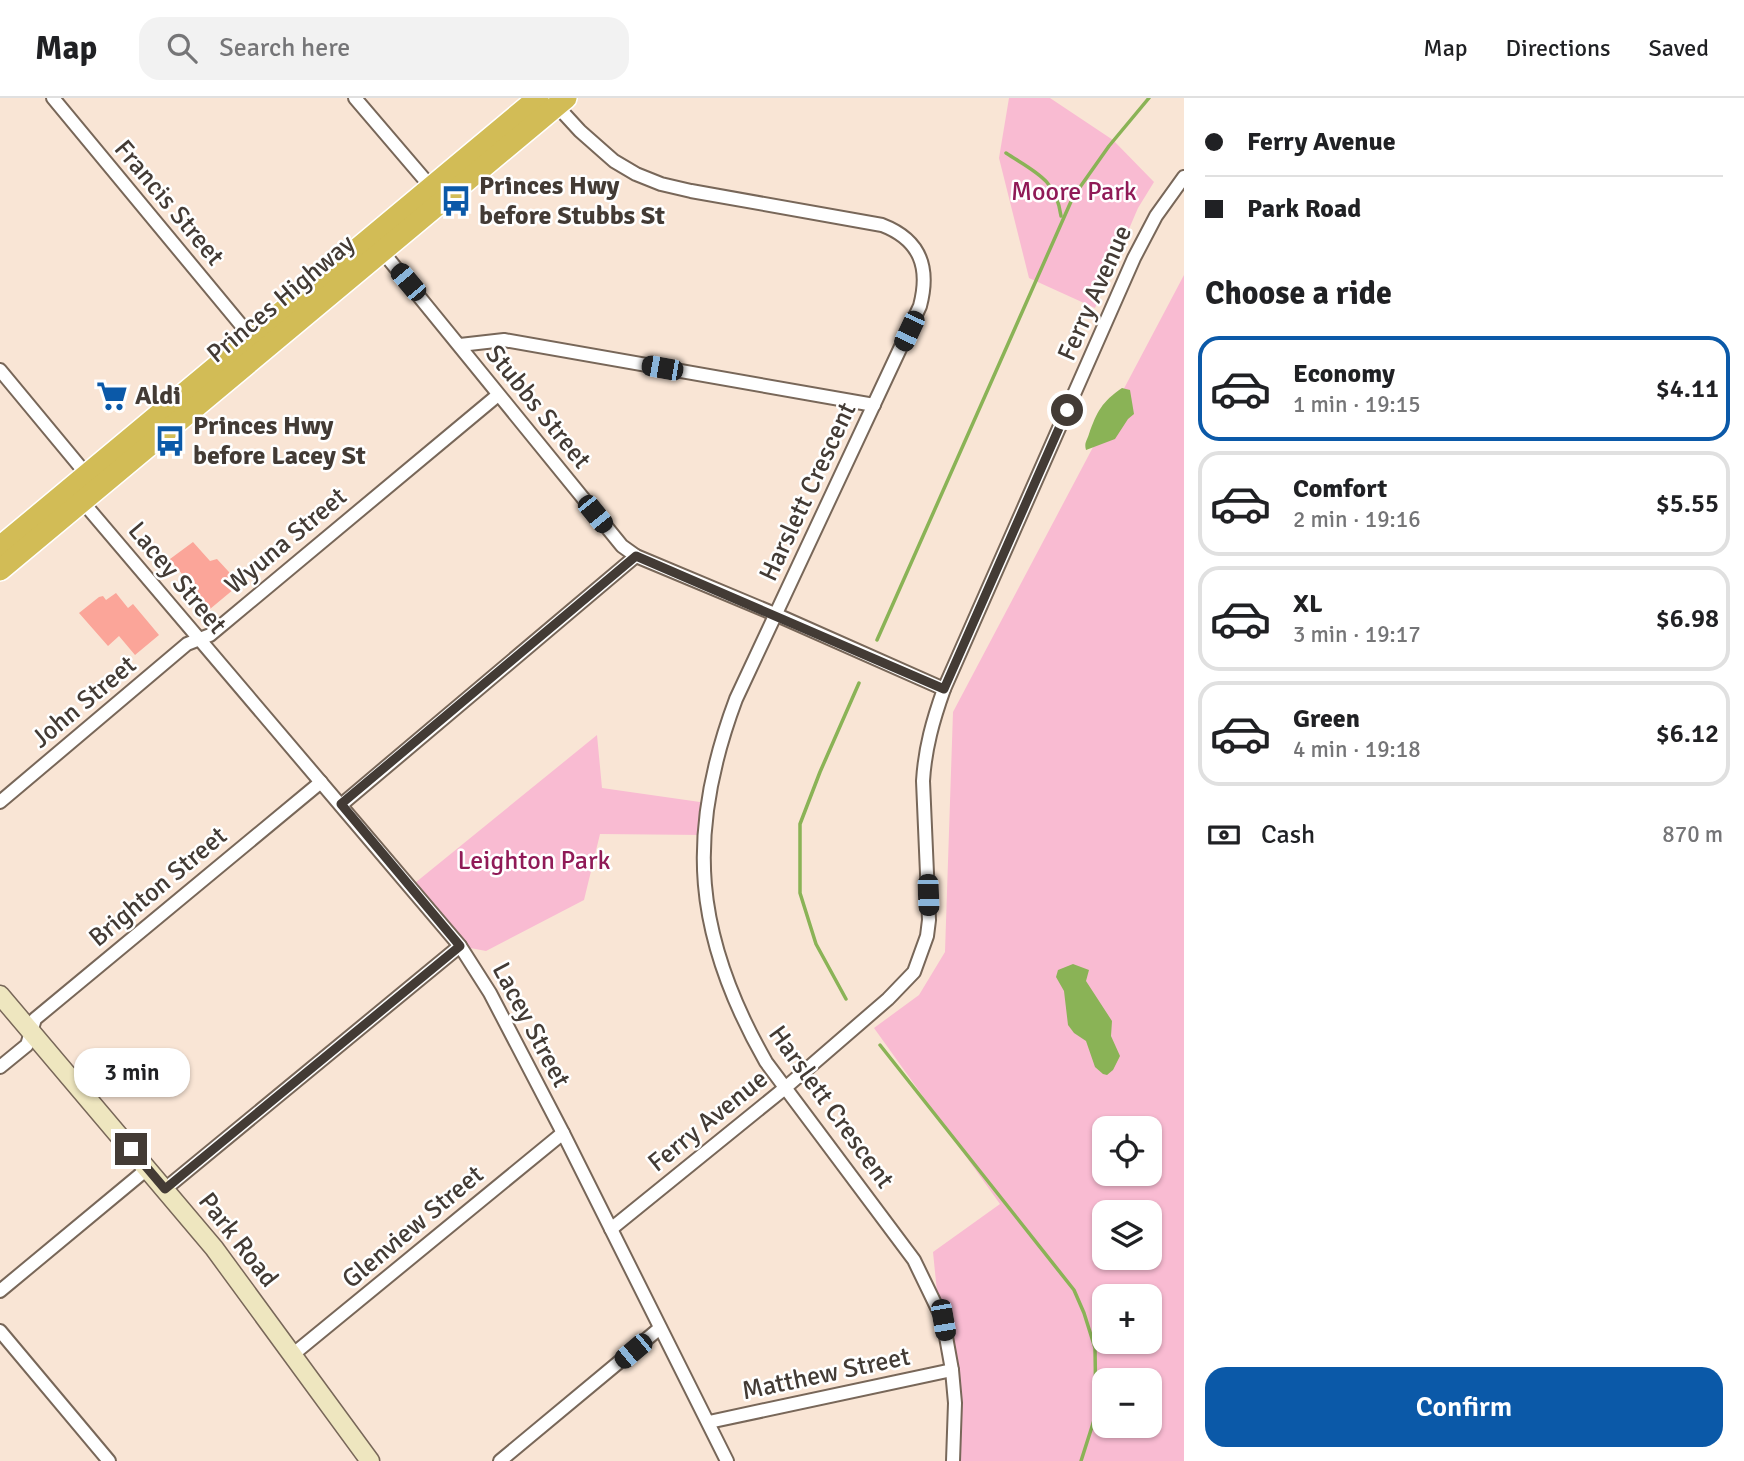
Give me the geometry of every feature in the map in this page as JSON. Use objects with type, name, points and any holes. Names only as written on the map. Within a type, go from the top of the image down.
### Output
[{"type":"highway","name":"Princes Highway","points":[[0,547],[431,187],[553,101]]},
{"type":"highway","name":"Princes Highway","points":[[0,570],[382,251],[553,101]]},
{"type":"main road","name":"Park Road","points":[[0,995],[214,1248],[370,1461]]},
{"type":"street","name":"Francis Street","points":[[52,98],[251,337]]},
{"type":"street","points":[[355,98],[431,187]]},
{"type":"street","name":"Harslett Crescent","points":[[553,101],[593,143],[614,161],[636,174],[691,191],[883,225],[906,237],[922,260],[925,274],[920,306],[736,698],[724,730],[707,803],[703,857],[709,913],[723,975],[749,1033],[766,1062],[914,1260],[943,1320],[955,1402],[953,1461]]},
{"type":"street","name":"Ferry Avenue","points":[[611,1229],[785,1088],[902,986],[914,972],[922,956],[929,920],[924,758],[944,689],[1134,258],[1156,216],[1184,177]]},
{"type":"street","name":"Stubbs Street","points":[[382,251],[622,546],[636,556],[944,689]]},
{"type":"street","points":[[460,345],[504,340],[874,405]]},
{"type":"street","points":[[0,370],[87,475]]},
{"type":"street","name":"Wyuna Street","points":[[199,640],[210,635],[498,395]]},
{"type":"street","name":"Lacey Street","points":[[82,501],[460,946],[490,993],[563,1133],[727,1461]]},
{"type":"street","points":[[341,804],[636,556]]},
{"type":"street","name":"John Street","points":[[0,802],[187,644],[199,640]]},
{"type":"street","name":"Brighton Street","points":[[0,1067],[27,1045],[35,1019],[321,782]]},
{"type":"street","points":[[165,1189],[460,946]]},
{"type":"street","name":"Glenview Street","points":[[291,1356],[563,1133]]},
{"type":"street","points":[[0,1291],[147,1169]]},
{"type":"street","points":[[500,1461],[660,1328]]},
{"type":"street","points":[[0,1331],[109,1461]]},
{"type":"street","name":"Matthew Street","points":[[709,1422],[952,1370]]},
{"type":"green space","name":"Moore Park","points":[[1009,98],[1050,98],[1113,140],[1154,182],[1138,208],[1095,308],[1029,278],[999,158]]},
{"type":"green space","points":[[1184,275],[1184,1461],[954,1461],[933,1252],[1000,1204],[874,1028],[919,995],[945,952],[953,712]]},
{"type":"green space","name":"Leighton Park","points":[[597,735],[602,788],[707,803],[703,835],[600,834],[584,900],[486,951],[460,946],[410,887]]},
{"type":"shaded area","points":[[1122,388],[1130,390],[1134,414],[1115,439],[1086,450],[1085,445],[1098,413]]},
{"type":"shaded area","points":[[1073,964],[1089,970],[1086,981],[1112,1021],[1111,1036],[1120,1056],[1113,1070],[1107,1075],[1095,1067],[1086,1041],[1068,1025],[1064,991],[1056,977],[1058,970]]},
{"type":"building","points":[[193,542],[210,561],[217,559],[240,584],[210,609],[170,559]]},
{"type":"building","points":[[116,593],[128,608],[133,604],[159,635],[135,655],[119,636],[108,646],[79,613],[99,597],[103,596],[106,600]]},
{"type":"waterway","points":[[877,640],[1073,197],[1109,146],[1149,98]]},
{"type":"waterway","points":[[1006,153],[1049,185],[1061,216]]},
{"type":"waterway","points":[[846,999],[816,944],[800,893],[800,824],[859,683]]},
{"type":"waterway","points":[[880,1045],[1074,1290],[1095,1348],[1096,1414],[1081,1461]]},
{"type":"place","name":"Princes Hwy before Stubbs St","points":[[456,201]]},
{"type":"place","name":"Aldi","points":[[112,396]]},
{"type":"place","name":"Princes Hwy before Lacey St","points":[[170,441]]},
{"type":"route","points":[[131,1149],[165,1189],[460,946],[341,804],[636,556],[944,689],[1067,410]]}]
